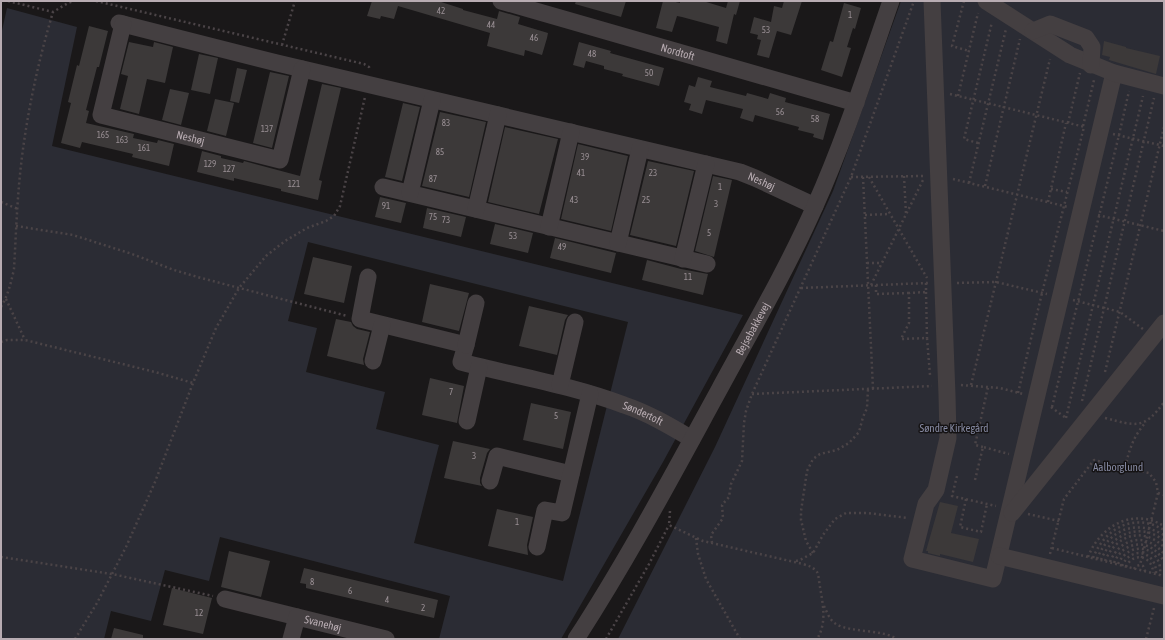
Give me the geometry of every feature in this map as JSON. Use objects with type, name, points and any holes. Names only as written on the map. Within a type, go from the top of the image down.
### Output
[{"type":"street","name":"Nordtoft","points":[[501,1],[856,103]]},
{"type":"street","points":[[932,1],[948,438],[936,490],[926,504],[912,559],[994,579],[1013,506],[1023,457],[1114,73]]},
{"type":"street","name":"Bejsebakkevej","points":[[576,639],[608,590],[794,252],[831,169],[856,103],[890,2]]},
{"type":"street","points":[[993,8],[1029,28],[1070,55],[1114,73],[1150,82]]},
{"type":"street","name":"Neshøj","points":[[302,69],[280,160],[101,116],[121,24],[368,85],[740,172],[815,206]]},
{"type":"street","points":[[1029,28],[1050,24],[1086,38],[1092,47],[1090,64]]},
{"type":"street","points":[[410,193],[432,100]]},
{"type":"street","points":[[476,209],[498,115]]},
{"type":"street","points":[[549,226],[571,132]]},
{"type":"street","points":[[618,243],[640,149]]},
{"type":"street","points":[[683,259],[706,164]]},
{"type":"street","points":[[383,187],[707,264]]},
{"type":"street","points":[[368,277],[360,319],[466,345]]},
{"type":"street","name":"Søndertoft","points":[[476,303],[461,362],[560,385],[624,405],[647,414],[692,439]]},
{"type":"street","points":[[560,385],[575,322]]},
{"type":"street","points":[[1013,506],[1080,428],[1088,407],[1164,323]]},
{"type":"street","points":[[374,361],[382,325]]},
{"type":"street","points":[[467,421],[479,367]]},
{"type":"street","points":[[537,547],[545,510],[562,513],[590,394]]},
{"type":"street","points":[[490,481],[497,456],[571,474]]},
{"type":"street","points":[[999,556],[1161,595]]},
{"type":"street","name":"Svanehøj","points":[[225,599],[376,638]]},
{"type":"street","name":"Svanehøj","points":[[291,639],[297,617]]},
{"type":"path","points":[[8,1],[53,12]]},
{"type":"path","points":[[1,307],[6,298],[14,269],[21,166],[29,110],[43,45],[53,12],[74,1]]},
{"type":"path","points":[[75,639],[126,547],[155,482],[216,328],[239,288],[266,256],[285,241],[307,228],[326,222],[334,216],[340,206],[370,73],[369,67],[364,64],[96,1]]},
{"type":"path","points":[[282,45],[295,1]]},
{"type":"path","points":[[712,543],[711,535],[722,518],[722,505],[729,497],[731,484],[742,461],[744,423],[746,411],[752,394],[851,177],[914,1]]},
{"type":"path","points":[[964,1],[952,46],[969,51]]},
{"type":"path","points":[[958,96],[969,51],[993,8]]},
{"type":"path","points":[[978,143],[964,139],[993,8]]},
{"type":"path","points":[[969,183],[988,103],[993,8]]},
{"type":"path","points":[[984,186],[1004,107],[1029,28]]},
{"type":"path","points":[[971,385],[1053,45]]},
{"type":"path","points":[[1048,202],[1067,123],[1090,64]]},
{"type":"path","points":[[1018,393],[1083,127],[1090,64]]},
{"type":"path","points":[[1052,407],[1119,135],[1150,82]]},
{"type":"path","points":[[1066,418],[1114,218],[1150,82]]},
{"type":"path","points":[[1146,422],[1138,424],[1122,422],[1081,405],[1144,141],[1150,82]]},
{"type":"path","points":[[936,91],[1164,146]]},
{"type":"path","points":[[1104,376],[1164,127]]},
{"type":"path","points":[[939,175],[1164,231]]},
{"type":"path","points":[[904,176],[906,215]]},
{"type":"path","points":[[851,177],[926,176],[882,263],[869,285]]},
{"type":"path","points":[[864,177],[866,263],[869,285],[873,389]]},
{"type":"path","points":[[869,177],[931,283]]},
{"type":"path","points":[[1051,189],[1067,192]]},
{"type":"path","points":[[1,202],[18,209]]},
{"type":"path","points":[[865,215],[890,214]]},
{"type":"path","points":[[16,226],[73,235],[132,254],[174,270],[360,319]]},
{"type":"path","points":[[866,263],[882,263]]},
{"type":"path","points":[[752,394],[931,386],[927,338],[926,283],[801,288]]},
{"type":"path","points":[[876,285],[876,294],[926,292]]},
{"type":"path","points":[[909,293],[909,323],[901,339],[927,338]]},
{"type":"path","points":[[6,298],[25,340]]},
{"type":"path","points":[[1,342],[7,340],[25,340],[155,372],[193,383]]},
{"type":"path","points":[[947,386],[971,385],[1000,388],[1018,393],[1037,399],[1052,407],[1080,428]]},
{"type":"path","points":[[988,387],[976,445],[1023,457]]},
{"type":"path","points":[[813,553],[806,541],[801,520],[807,471],[813,459],[820,454],[837,450],[849,443],[859,432],[862,418],[867,408],[868,389]]},
{"type":"path","points":[[1125,467],[1130,446],[1136,434],[1156,413],[1164,402]]},
{"type":"path","points":[[975,480],[983,447]]},
{"type":"path","points":[[1047,568],[1064,499],[1094,460],[1148,473],[1156,482],[1158,493],[1151,522],[1140,565],[1136,566],[1134,569]]},
{"type":"path","points":[[957,476],[952,496],[987,504],[1013,506],[1059,521]]},
{"type":"path","points":[[1158,493],[1164,495]]},
{"type":"path","points":[[966,499],[960,527],[967,529],[980,532],[987,504]]},
{"type":"path","points":[[606,639],[649,564],[669,524],[669,508]]},
{"type":"path","points":[[793,561],[800,560],[813,553],[823,535],[835,520],[846,512],[922,519]]},
{"type":"path","points":[[1088,557],[1097,539],[1112,526],[1131,519],[1141,519],[1164,526]]},
{"type":"path","points":[[1093,558],[1102,540],[1110,532],[1119,527],[1129,524],[1151,522],[1164,530]]},
{"type":"path","points":[[669,524],[696,538],[712,543],[793,561],[812,567],[818,573],[824,606],[821,633],[817,639]]},
{"type":"path","points":[[1097,559],[1101,549],[1108,540],[1127,528],[1149,528],[1164,535]]},
{"type":"path","points":[[1101,560],[1104,552],[1115,539],[1131,532],[1148,533],[1155,535],[1164,541]]},
{"type":"path","points":[[1105,561],[1111,549],[1121,540],[1129,536],[1147,536],[1159,542],[1164,547]]},
{"type":"path","points":[[696,538],[698,554],[706,579],[740,639]]},
{"type":"path","points":[[1110,562],[1112,555],[1117,549],[1123,544],[1131,541],[1146,541],[1160,548],[1164,554]]},
{"type":"path","points":[[1114,563],[1116,557],[1126,548],[1139,544],[1145,545],[1157,551],[1164,562]]},
{"type":"path","points":[[1052,548],[1162,575],[1158,559],[1149,551],[1144,549],[1128,551],[1118,564]]},
{"type":"path","points":[[1122,566],[1128,556],[1143,553],[1148,555],[1155,563],[1154,574]]},
{"type":"path","points":[[1,557],[112,574],[225,599]]},
{"type":"path","points":[[1126,567],[1130,560],[1142,557],[1150,562],[1154,574]]},
{"type":"path","points":[[1140,565],[1143,566],[1145,571]]},
{"type":"path","points":[[1138,576],[1139,570]]},
{"type":"path","points":[[1146,639],[1161,595]]},
{"type":"path","points":[[824,606],[829,616],[836,624],[884,634],[897,639]]},
{"type":"green space","name":"Søndre Kirkegård","points":[[901,1],[1164,1],[1164,639],[618,639],[715,447],[833,191]]},
{"type":"green space","points":[[7,8],[77,27],[52,146],[743,315],[663,462],[561,639],[439,639],[450,596],[220,537],[209,581],[165,570],[151,621],[111,611],[104,639],[1,639],[1,35]],"holes":[[[308,242],[628,322],[563,581],[414,543],[439,445],[376,429],[385,392],[306,372],[317,328],[288,321]]]},
{"type":"building","points":[[372,1],[438,1],[463,10],[497,19],[499,11],[520,17],[518,24],[548,33],[542,55],[525,50],[524,56],[487,46],[490,33],[398,6],[394,19],[381,16],[380,19],[367,16]]},
{"type":"building","points":[[576,1],[626,1],[621,17],[575,4]]},
{"type":"building","points":[[663,1],[680,3],[680,1],[703,1],[726,8],[728,1],[740,1],[736,15],[734,14],[727,44],[716,41],[719,27],[682,17],[677,16],[672,32],[656,28]]},
{"type":"building","points":[[784,1],[802,1],[791,35],[777,31],[769,58],[757,55],[761,40],[757,39],[758,35],[750,33],[754,17],[771,22],[774,6],[782,8]]},
{"type":"building","points":[[844,3],[861,8],[855,29],[853,28],[847,47],[851,48],[842,77],[821,70],[830,41],[833,42]]},
{"type":"building","points":[[89,26],[108,31],[86,110],[89,111],[86,123],[134,134],[133,138],[157,143],[158,140],[174,144],[169,166],[132,157],[133,154],[82,142],[80,148],[61,143],[71,103],[68,102]]},
{"type":"building","points":[[1104,41],[1160,56],[1156,74],[1109,60],[1110,57],[1102,55]]},
{"type":"building","points":[[129,42],[153,47],[154,42],[173,47],[165,83],[147,79],[139,114],[120,109],[128,76],[121,74]]},
{"type":"building","points":[[579,42],[611,51],[610,53],[664,68],[659,86],[622,76],[623,74],[604,69],[604,66],[586,61],[584,68],[573,65]]},
{"type":"building","points":[[199,54],[218,58],[210,94],[191,90]]},
{"type":"building","points":[[237,68],[247,70],[239,103],[230,101]]},
{"type":"building","points":[[270,72],[289,76],[272,148],[253,143]]},
{"type":"building","points":[[698,77],[712,81],[710,87],[746,96],[747,93],[768,99],[770,93],[786,98],[785,102],[830,114],[823,140],[813,137],[814,134],[798,130],[799,127],[755,115],[753,122],[740,118],[743,109],[706,100],[702,114],[689,110],[691,104],[684,102],[689,85],[695,87]]},
{"type":"building","points":[[322,84],[341,88],[319,180],[322,181],[318,200],[281,191],[281,189],[234,178],[234,181],[197,172],[202,151],[221,156],[221,158],[243,163],[244,161],[300,176]]},
{"type":"building","points":[[170,89],[189,93],[181,125],[162,120]]},
{"type":"building","points":[[215,99],[234,103],[226,136],[207,131]]},
{"type":"building","points":[[403,103],[420,107],[402,181],[385,177]]},
{"type":"building","points":[[440,112],[486,122],[469,197],[422,186]]},
{"type":"building","points":[[505,127],[558,139],[539,214],[488,202]]},
{"type":"building","points":[[578,144],[628,156],[611,231],[561,219]]},
{"type":"building","points":[[648,161],[694,171],[676,246],[630,235]]},
{"type":"building","points":[[713,176],[732,180],[714,257],[695,251]]},
{"type":"building","points":[[380,197],[406,203],[401,223],[375,217]]},
{"type":"building","points":[[427,208],[466,217],[461,237],[423,228]]},
{"type":"building","points":[[495,224],[533,233],[528,253],[490,244]]},
{"type":"building","points":[[555,238],[616,253],[611,273],[550,258]]},
{"type":"building","points":[[313,257],[352,266],[344,303],[304,294]]},
{"type":"building","points":[[647,260],[708,274],[703,295],[642,280]]},
{"type":"building","points":[[430,284],[469,293],[459,331],[422,322]]},
{"type":"building","points":[[529,306],[568,315],[565,320],[557,355],[519,346]]},
{"type":"building","points":[[336,319],[351,322],[357,329],[370,332],[363,359],[364,365],[327,356]]},
{"type":"building","points":[[430,378],[464,386],[457,423],[422,415]]},
{"type":"building","points":[[531,403],[571,412],[563,449],[523,440]]},
{"type":"building","points":[[453,441],[490,449],[487,453],[480,478],[480,483],[482,486],[444,478]]},
{"type":"building","points":[[940,502],[958,506],[951,533],[979,539],[973,562],[940,554],[940,556],[928,553],[928,551],[926,551]]},
{"type":"building","points":[[497,509],[533,517],[527,545],[528,555],[488,546]]},
{"type":"building","points":[[229,551],[270,561],[261,597],[221,587]]},
{"type":"building","points":[[304,568],[438,600],[434,618],[306,588],[306,584],[300,583]]},
{"type":"building","points":[[172,588],[212,598],[203,634],[163,625]]},
{"type":"building","points":[[114,628],[143,635],[143,639],[111,639]]},
{"type":"park label","name":"Aalborglund","points":[[1118,467]]}]
